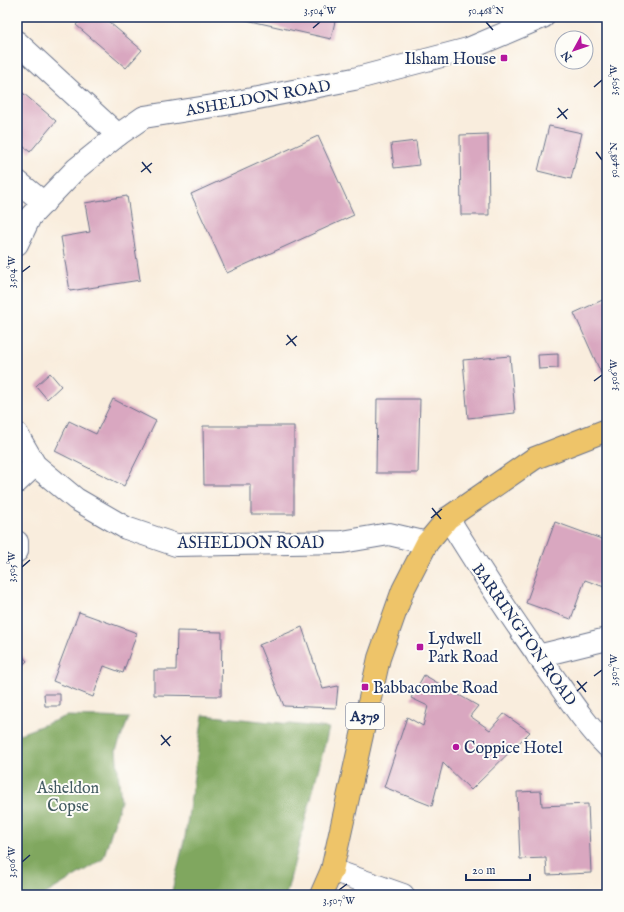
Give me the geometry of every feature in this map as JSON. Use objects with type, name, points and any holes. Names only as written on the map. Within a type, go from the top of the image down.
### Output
[{"type":"main road","name":"A379","points":[[321,895],[332,870],[379,658],[403,590],[428,543],[448,518],[535,458],[607,430]]},
{"type":"street","name":"ASHELDON ROAD","points":[[17,244],[30,217],[76,169],[144,116],[232,104],[354,79],[468,48],[543,17]]},
{"type":"street","points":[[17,42],[118,135]]},
{"type":"street","points":[[17,181],[44,203]]},
{"type":"street","name":"ASHELDON ROAD","points":[[17,434],[35,464],[76,499],[126,528],[176,545],[342,542],[389,534],[428,543]]},
{"type":"street","points":[[17,482],[35,464]]},
{"type":"street","name":"BARRINGTON ROAD","points":[[448,518],[489,585],[538,656],[594,733],[607,746]]},
{"type":"street","points":[[17,542],[17,551]]},
{"type":"street","points":[[538,656],[607,639]]},
{"type":"street","points":[[332,870],[403,895]]},
{"type":"green space","points":[[203,715],[329,728],[286,895],[171,895],[185,837]]},
{"type":"green space","name":"Asheldon Copse","points":[[67,716],[129,718],[116,750],[121,801],[103,859],[44,895],[17,895],[17,735]]},
{"type":"building","points":[[83,17],[103,17],[142,50],[126,68],[76,25]]},
{"type":"building","points":[[233,17],[336,17],[331,39]]},
{"type":"building","points":[[17,88],[56,121],[30,152],[17,141]]},
{"type":"building","points":[[549,126],[582,133],[571,179],[538,171]]},
{"type":"building","points":[[488,134],[489,215],[461,215],[460,135]]},
{"type":"building","points":[[318,136],[354,215],[227,273],[191,194]]},
{"type":"building","points":[[416,141],[419,165],[394,168],[391,144]]},
{"type":"building","points":[[127,196],[140,280],[70,291],[61,237],[90,232],[85,203]]},
{"type":"building","points":[[607,298],[607,371],[601,373],[574,313]]},
{"type":"building","points":[[558,354],[558,368],[539,369],[538,355]]},
{"type":"building","points":[[510,356],[515,413],[468,418],[463,360]]},
{"type":"building","points":[[50,373],[61,386],[47,399],[36,386]]},
{"type":"building","points":[[113,399],[156,421],[124,486],[55,451],[69,421],[96,434]]},
{"type":"building","points":[[377,399],[420,399],[418,473],[376,473]]},
{"type":"building","points":[[203,426],[294,426],[294,514],[251,514],[251,485],[204,485]]},
{"type":"building","points":[[555,522],[607,541],[607,588],[585,580],[571,619],[526,603]]},
{"type":"building","points":[[79,612],[137,633],[123,673],[104,666],[93,697],[53,681]]},
{"type":"building","points":[[302,627],[323,689],[338,686],[336,708],[284,706],[259,645]]},
{"type":"building","points":[[177,631],[222,632],[221,696],[154,695],[154,670],[176,670]]},
{"type":"building","points":[[17,650],[27,661],[17,670]]},
{"type":"building","name":"Coppice Hotel","points":[[424,675],[478,706],[470,716],[490,730],[504,714],[530,732],[471,790],[443,763],[432,806],[384,787],[407,717],[423,726],[428,706],[411,698]]},
{"type":"building","points":[[44,694],[60,694],[60,706],[45,706]]},
{"type":"building","points":[[541,791],[542,806],[588,804],[591,873],[547,875],[546,858],[520,859],[517,792]]},
{"type":"place","name":"Ilsham House","points":[[504,58]]},
{"type":"place","name":"Lydwell Park Road","points":[[420,647]]},
{"type":"place","name":"Babbacombe Road","points":[[365,687]]},
{"type":"place","name":"Coppice Hotel","points":[[456,747]]}]
